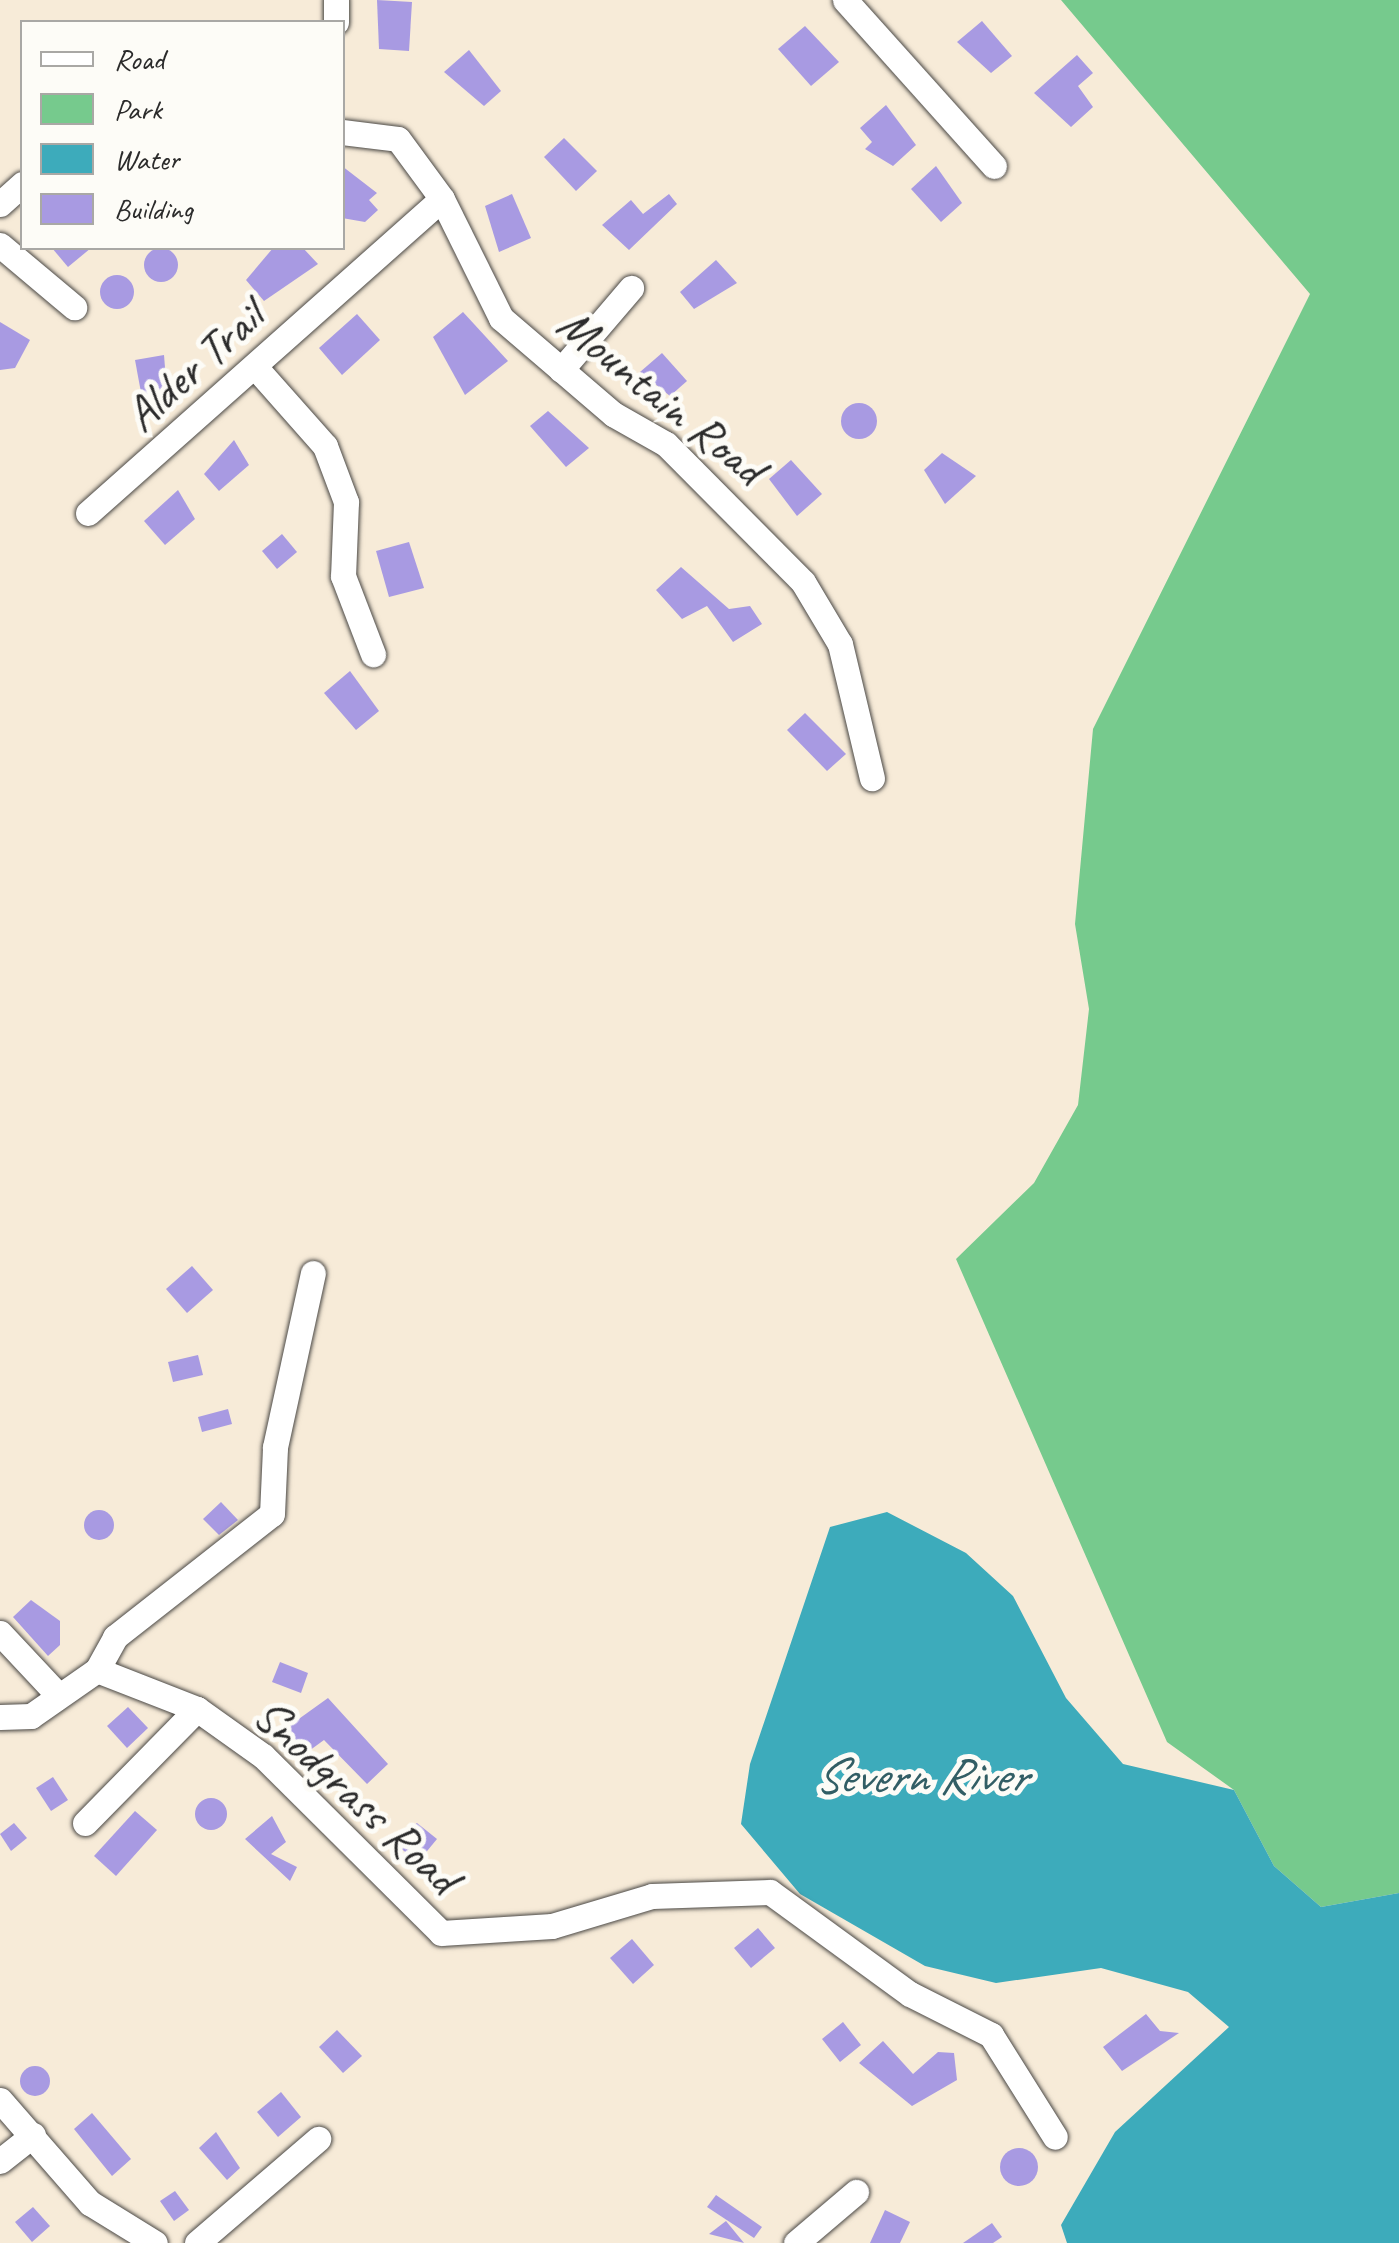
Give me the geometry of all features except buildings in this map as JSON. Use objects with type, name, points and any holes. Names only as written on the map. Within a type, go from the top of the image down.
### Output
[{"type":"street","points":[[845,0],[994,166]]},
{"type":"street","name":"Mountain Road","points":[[345,132],[398,139],[442,199],[501,318],[561,370],[666,444],[803,582],[840,644],[872,778]]},
{"type":"street","points":[[0,204],[20,186]]},
{"type":"street","name":"Alder Trail","points":[[88,513],[256,368],[442,199]]},
{"type":"street","points":[[0,245],[74,308]]},
{"type":"street","points":[[561,370],[631,288]]},
{"type":"street","points":[[256,368],[325,446],[346,502],[343,576],[374,654]]},
{"type":"street","points":[[0,1717],[30,1716],[97,1670],[116,1637],[272,1514],[275,1447],[313,1273]]},
{"type":"street","points":[[0,1633],[60,1696]]},
{"type":"street","name":"Snodgrass Road","points":[[97,1670],[196,1709],[263,1756],[441,1934],[552,1926],[652,1896],[770,1892],[910,1994],[991,2035],[1055,2137]]},
{"type":"street","points":[[84,1824],[196,1709]]},
{"type":"street","points":[[0,2100],[90,2203],[155,2243]]},
{"type":"street","points":[[0,2161],[33,2134]]},
{"type":"street","points":[[197,2243],[318,2139]]},
{"type":"street","points":[[796,2243],[856,2192]]},
{"type":"green space","points":[[1061,0],[1399,0],[1399,1893],[1321,1907],[1274,1866],[1234,1790],[1167,1742],[956,1259],[1034,1183],[1078,1105],[1089,1009],[1075,924],[1093,729],[1310,294]]},
{"type":"water","name":"Severn River","points":[[887,1512],[966,1553],[1013,1596],[1066,1698],[1123,1764],[1234,1790],[1274,1866],[1321,1907],[1399,1893],[1399,2243],[1067,2243],[1061,2225],[1115,2132],[1229,2027],[1188,1992],[1101,1968],[996,1983],[925,1966],[800,1894],[741,1824],[750,1764],[830,1527]]}]
